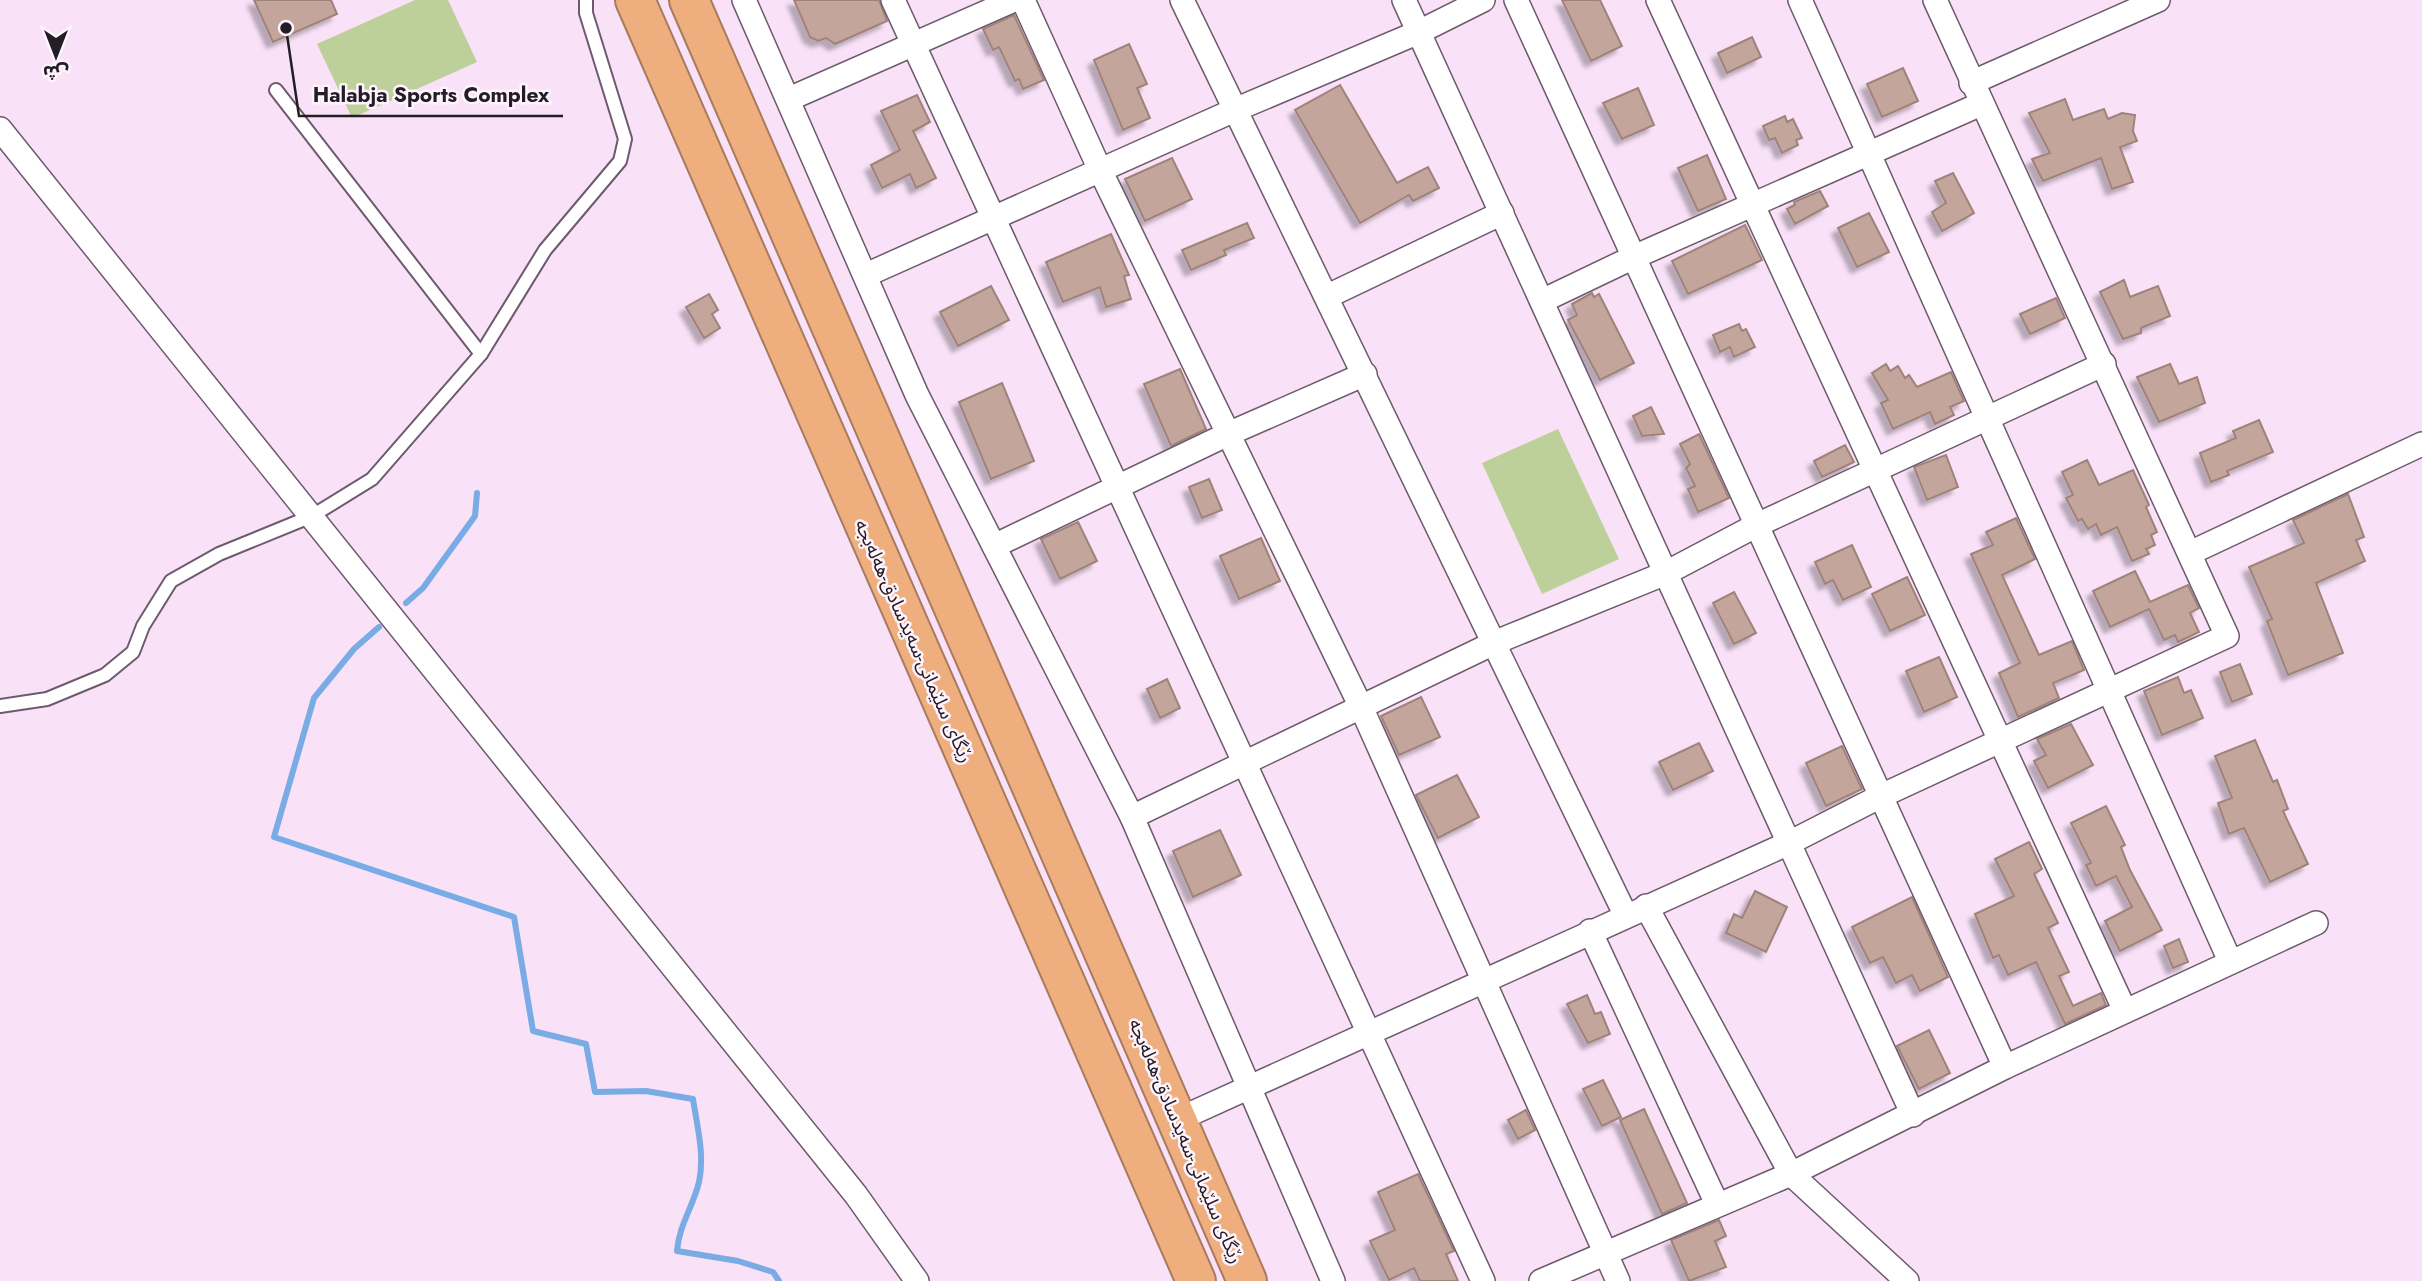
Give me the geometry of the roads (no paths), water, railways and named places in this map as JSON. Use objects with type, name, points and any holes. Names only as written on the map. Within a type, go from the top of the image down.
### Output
[{"type":"highway","name":"رێگای سلێمانی-سەیدسادق-هەلەبجە","points":[[635,0],[1196,1281]]},
{"type":"highway","name":"رێگای سلێمانی-سەیدسادق-هەلەبجە","points":[[689,0],[1247,1281]]},
{"type":"highway","points":[[986,804],[1032,787]]},
{"type":"street","points":[[744,0],[917,395],[1132,817],[1334,1281]]},
{"type":"street","points":[[893,0],[1483,1281]]},
{"type":"street","points":[[789,99],[1014,0]]},
{"type":"street","points":[[1023,0],[1100,170],[1362,709],[1618,1281]]},
{"type":"street","points":[[1182,0],[1496,642],[1636,911],[1791,1174],[1907,1281]]},
{"type":"street","points":[[1404,0],[1913,1115]]},
{"type":"street","points":[[866,275],[1237,109],[1419,32],[1483,0]]},
{"type":"street","points":[[1516,0],[2006,1067]]},
{"type":"street","points":[[1658,0],[2125,1011]]},
{"type":"street","points":[[1800,0],[2230,961]]},
{"type":"street","points":[[1177,1120],[1789,843],[1881,796],[2227,636],[1935,0]]},
{"type":"street","points":[[1971,83],[2158,0]]},
{"type":"street","points":[[1542,301],[1634,257],[1981,104]]},
{"type":"street","points":[[0,129],[856,1195],[917,1281]]},
{"type":"street","points":[[1328,296],[1502,213]]},
{"type":"street","points":[[1132,817],[1362,709],[1496,642],[1666,573],[1757,526],[2104,364]]},
{"type":"street","points":[[994,546],[1228,434],[1365,374]]},
{"type":"street","points":[[2190,553],[2422,444]]},
{"type":"street","points":[[1541,1281],[1791,1174],[2006,1067],[2316,923]]},
{"type":"street","points":[[1590,931],[1717,1204]]},
{"type":"lane","points":[[0,706],[47,699],[105,675],[133,652],[143,626],[171,581],[219,554],[312,516],[372,478],[481,354],[545,250],[620,161],[625,139],[586,13],[586,0]]},
{"type":"lane","points":[[276,90],[481,354]]},
{"type":"waterway","points":[[406,603],[423,588],[475,516],[477,493]]},
{"type":"waterway","points":[[379,627],[354,649],[314,698],[274,837],[514,917],[533,1031],[586,1044],[595,1092],[646,1091],[693,1099],[700,1140],[701,1172],[680,1233],[677,1251],[738,1261],[773,1272],[779,1281]]},
{"type":"place","name":"Halabja Sports Complex","points":[[286,28]]}]
